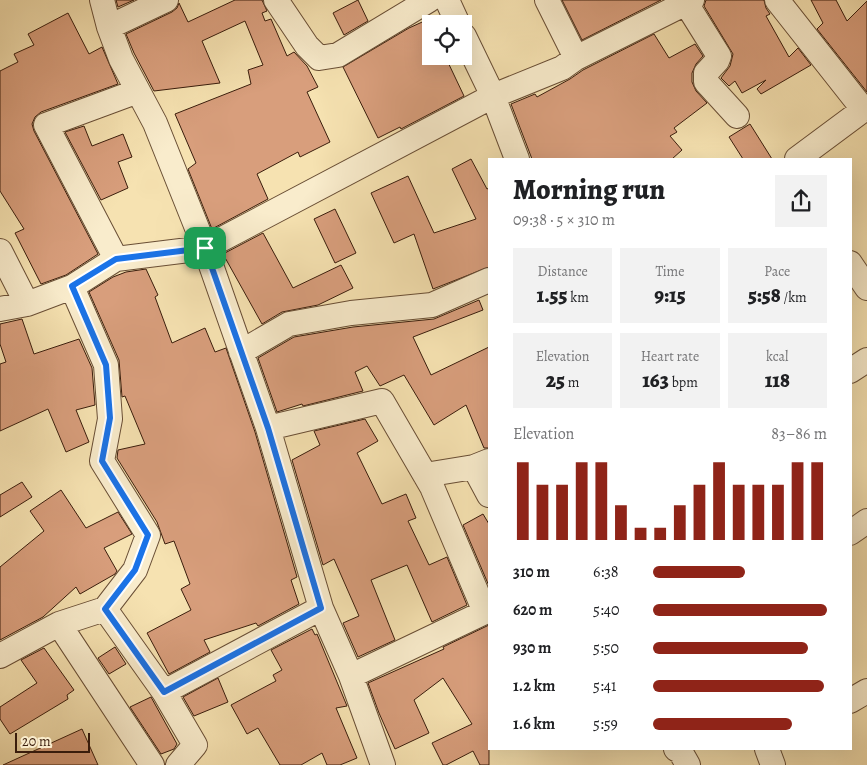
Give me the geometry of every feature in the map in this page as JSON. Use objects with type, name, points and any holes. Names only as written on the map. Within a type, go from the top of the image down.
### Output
[{"type":"street","points":[[102,0],[109,27],[121,59],[155,123],[205,248],[268,428],[321,608],[350,676],[377,763]]},
{"type":"street","points":[[109,27],[166,0]]},
{"type":"street","points":[[276,0],[307,46],[319,58],[338,56],[429,0]]},
{"type":"street","points":[[447,0],[454,15]]},
{"type":"street","points":[[547,0],[576,58]]},
{"type":"street","points":[[777,0],[865,108],[798,158]]},
{"type":"street","points":[[0,309],[27,304],[72,286],[116,259],[205,248],[493,96],[562,68],[576,58],[688,1],[719,56],[706,73],[706,82],[737,116]]},
{"type":"street","points":[[472,53],[493,96],[517,158]]},
{"type":"street","points":[[116,259],[46,125],[138,91]]},
{"type":"street","points":[[0,251],[27,304]]},
{"type":"street","points":[[852,266],[867,288]]},
{"type":"street","points":[[0,656],[59,624],[105,609],[135,570],[148,535],[102,461],[110,418],[106,365],[72,286]]},
{"type":"street","points":[[241,352],[289,324],[351,313],[432,304],[486,288]]},
{"type":"street","points":[[268,428],[382,401],[432,488],[485,612],[350,676]]},
{"type":"street","points":[[425,475],[481,464],[488,491]]},
{"type":"street","points":[[852,532],[867,521]]},
{"type":"street","points":[[164,692],[321,608]]},
{"type":"street","points":[[105,609],[164,692],[195,745],[178,765]]},
{"type":"street","points":[[59,624],[152,765]]},
{"type":"street","points":[[852,700],[867,691]]},
{"type":"street","points":[[678,750],[688,765]]},
{"type":"building","points":[[116,0],[134,0],[118,7]]},
{"type":"building","points":[[235,0],[262,0],[267,11],[262,13],[265,21],[271,19],[287,56],[294,52],[307,66],[318,87],[307,92],[330,142],[300,157],[298,152],[257,174],[268,199],[212,229],[188,169],[196,163],[175,114],[251,84],[248,70],[263,65],[245,21],[202,41],[220,83],[154,91],[126,34],[172,12],[179,3],[188,22]]},
{"type":"building","points":[[358,0],[368,21],[344,35],[333,13]]},
{"type":"building","points":[[562,0],[661,0],[582,40]]},
{"type":"building","points":[[706,0],[764,0],[770,14],[766,16],[789,57],[798,48],[811,65],[761,94],[757,89],[766,80],[742,93],[735,81],[729,86],[721,78],[730,66],[733,54],[704,6]]},
{"type":"building","points":[[811,0],[836,0],[847,21],[867,1],[867,92],[817,29],[823,23]]},
{"type":"building","points":[[68,13],[89,54],[102,47],[118,84],[41,112],[35,117],[32,124],[98,254],[66,275],[41,284],[15,233],[24,229],[0,191],[0,71],[18,62],[14,54],[34,45],[28,34]]},
{"type":"building","points":[[422,22],[422,65],[449,65],[464,96],[401,129],[400,127],[378,138],[343,67]]},
{"type":"building","points":[[654,34],[669,58],[695,44],[703,56],[696,64],[692,73],[692,82],[696,91],[707,103],[674,128],[677,132],[670,136],[682,150],[673,158],[532,158],[511,104],[535,94],[537,97],[583,70]]},
{"type":"building","points":[[750,124],[771,158],[742,158],[729,137]]},
{"type":"building","points":[[84,126],[92,146],[123,134],[132,157],[118,162],[128,188],[101,200],[65,132]]},
{"type":"building","points":[[471,159],[488,188],[488,267],[433,289],[414,234],[394,243],[371,193],[408,176],[434,233],[476,219],[452,169]]},
{"type":"building","points":[[335,209],[356,253],[335,263],[314,219]]},
{"type":"building","points":[[263,233],[293,288],[341,265],[353,288],[318,305],[282,312],[262,324],[223,254]]},
{"type":"building","points":[[146,269],[158,295],[155,297],[172,343],[205,328],[215,352],[226,348],[255,432],[297,577],[291,580],[299,604],[258,626],[256,623],[204,640],[210,652],[169,674],[147,633],[191,610],[181,589],[190,584],[174,541],[165,544],[157,522],[117,458],[118,450],[145,444],[125,396],[122,397],[119,360],[89,292],[113,277],[126,272]]},
{"type":"building","points":[[479,300],[483,310],[413,337],[431,375],[488,347],[488,448],[484,448],[466,405],[434,425],[404,375],[380,386],[367,366],[355,372],[363,391],[303,406],[302,404],[277,412],[258,358],[294,337],[353,327],[434,319]]},
{"type":"building","points":[[22,319],[34,354],[79,339],[92,368],[95,405],[76,410],[89,442],[66,452],[48,409],[0,431],[0,364],[6,362],[0,344],[0,324]]},
{"type":"building","points":[[365,419],[378,441],[357,453],[382,504],[406,494],[416,518],[408,521],[429,565],[447,557],[467,605],[432,622],[407,565],[371,580],[395,640],[358,657],[343,623],[359,616],[334,559],[323,565],[292,460],[320,445],[314,431]]},
{"type":"building","points":[[22,482],[32,497],[0,517],[0,495]]},
{"type":"building","points":[[61,490],[86,528],[118,512],[132,534],[104,548],[117,571],[80,594],[76,587],[43,617],[0,640],[0,567],[44,531],[30,511]]},
{"type":"building","points":[[483,514],[488,522],[488,584],[463,525]]},
{"type":"building","points":[[488,625],[489,765],[480,765],[473,751],[443,765],[432,743],[472,724],[443,678],[414,700],[429,733],[395,749],[379,713],[368,683],[444,649],[443,647]]},
{"type":"building","points":[[312,629],[315,635],[317,634],[347,706],[336,708],[357,758],[340,765],[327,765],[322,753],[301,765],[280,765],[258,728],[247,734],[231,705],[276,681],[273,675],[282,670],[271,650]]},
{"type":"building","points":[[115,647],[126,664],[109,674],[98,658]]},
{"type":"building","points":[[44,648],[74,690],[67,695],[68,699],[10,734],[0,719],[0,707],[37,683],[21,660]]},
{"type":"building","points":[[218,678],[228,702],[194,716],[183,697]]},
{"type":"building","points":[[151,697],[177,744],[174,749],[161,754],[130,707]]},
{"type":"building","points":[[82,729],[98,765],[3,765]]},
{"type":"route","points":[[205,248],[268,428],[321,608],[164,692],[105,609],[135,570],[148,535],[102,461],[110,418],[106,365],[72,286],[116,259],[205,248]]}]
